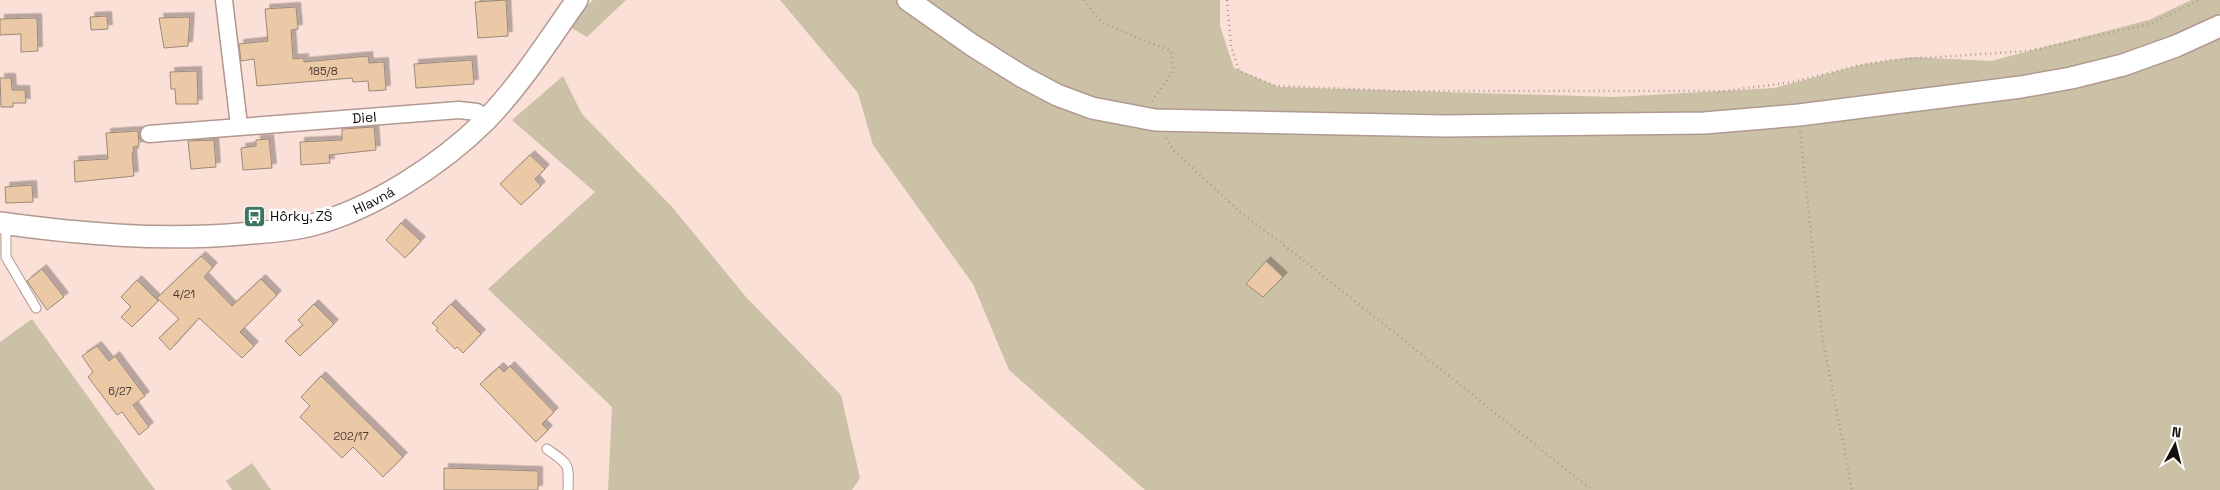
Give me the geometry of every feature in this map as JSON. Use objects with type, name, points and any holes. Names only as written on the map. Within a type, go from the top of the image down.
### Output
[{"type":"street","points":[[224,0],[239,125]]},
{"type":"street","name":"Hlavná","points":[[3,224],[149,237],[198,237],[290,230],[334,218],[387,192],[422,172],[457,146],[487,119],[515,87],[577,0]]},
{"type":"street","points":[[908,0],[972,45],[1023,77],[1057,95],[1092,108],[1155,120],[1445,126],[1704,123],[1799,115],[2021,87],[2071,78],[2123,65],[2176,46],[2220,26]]},
{"type":"street","name":"Diel","points":[[149,134],[239,125],[458,110],[477,112],[487,119]]},
{"type":"lane","points":[[3,224],[6,257],[36,308]]},
{"type":"lane","points":[[547,450],[566,463],[569,469],[568,490]]},
{"type":"path","points":[[1084,0],[1102,23],[1171,51],[1174,70],[1152,102],[1155,120]]},
{"type":"path","points":[[1227,0],[1231,46],[1239,70],[1276,86],[1401,91],[1676,91],[1724,90],[1793,82],[1860,64],[1892,60],[2028,51],[2149,24],[2200,0]]},
{"type":"path","points":[[1799,115],[1822,335],[1852,490]]},
{"type":"path","points":[[1173,150],[1240,212],[1592,490]]},
{"type":"shaded area","points":[[593,0],[626,0],[587,37],[567,25]]},
{"type":"shaded area","points":[[780,0],[1220,0],[1220,26],[1234,68],[1278,87],[1614,97],[1774,88],[1860,65],[1912,57],[1991,61],[2149,20],[2191,0],[2220,0],[2220,490],[1145,490],[1009,370],[973,284],[873,145],[858,93]]},
{"type":"shaded area","points":[[563,76],[582,114],[673,208],[746,297],[841,395],[860,478],[852,490],[608,490],[612,407],[488,289],[595,192],[512,120]]},
{"type":"shaded area","points":[[32,319],[155,490],[0,490],[0,342]]},
{"type":"shaded area","points":[[252,463],[271,490],[232,490],[226,481]]},
{"type":"building","points":[[506,0],[508,36],[478,38],[475,2]]},
{"type":"building","points":[[296,7],[298,29],[291,30],[293,59],[304,58],[304,62],[368,56],[369,63],[384,62],[386,90],[369,91],[368,81],[353,82],[352,78],[257,86],[254,59],[241,61],[239,44],[268,41],[265,9]]},
{"type":"building","points":[[107,16],[108,29],[91,30],[90,17]]},
{"type":"building","points":[[190,17],[188,46],[164,48],[159,18]]},
{"type":"building","points":[[37,18],[38,51],[21,52],[21,34],[0,35],[0,19]]},
{"type":"building","points":[[472,60],[474,84],[416,88],[414,64]]},
{"type":"building","points":[[197,71],[198,104],[176,104],[175,89],[171,89],[170,72]]},
{"type":"building","points":[[0,78],[11,78],[12,90],[25,90],[26,103],[13,103],[13,107],[1,107]]},
{"type":"building","points":[[374,127],[376,150],[329,155],[330,163],[301,165],[300,142],[342,140],[342,129]]},
{"type":"building","points":[[138,131],[139,146],[133,147],[134,153],[132,153],[134,176],[75,182],[74,161],[108,159],[106,133]]},
{"type":"building","points":[[269,139],[272,168],[243,170],[241,148],[256,146],[256,140]]},
{"type":"building","points":[[214,140],[216,167],[191,169],[188,141]]},
{"type":"building","points":[[530,155],[545,169],[535,179],[541,186],[521,205],[500,184]]},
{"type":"building","points":[[32,185],[33,202],[6,203],[5,187]]},
{"type":"building","points":[[401,223],[421,241],[405,258],[386,240]]},
{"type":"building","points":[[201,256],[213,267],[204,277],[232,306],[261,279],[277,295],[240,332],[254,346],[242,358],[199,318],[170,350],[159,338],[179,319],[157,298]]},
{"type":"building","points":[[1266,261],[1283,277],[1263,297],[1246,284]]},
{"type":"building","points":[[42,269],[64,297],[47,310],[27,281]]},
{"type":"building","points":[[137,280],[158,301],[132,327],[121,317],[131,307],[121,297]]},
{"type":"building","points":[[314,304],[334,324],[300,356],[285,341],[303,325],[298,320]]},
{"type":"building","points":[[451,304],[481,334],[463,353],[457,347],[455,349],[436,330],[438,328],[432,323]]},
{"type":"building","points":[[97,346],[109,361],[115,356],[145,396],[133,405],[149,427],[139,435],[122,412],[117,415],[88,377],[93,372],[82,356]]},
{"type":"building","points":[[510,366],[554,412],[542,424],[548,430],[536,442],[480,384],[499,367],[504,372]]},
{"type":"building","points":[[321,376],[403,457],[383,477],[353,447],[342,458],[300,417],[310,406],[301,397]]},
{"type":"building","points":[[444,468],[538,471],[538,490],[444,490]]},
{"type":"place","name":"Hôrky, ZŠ","points":[[254,216]]}]
